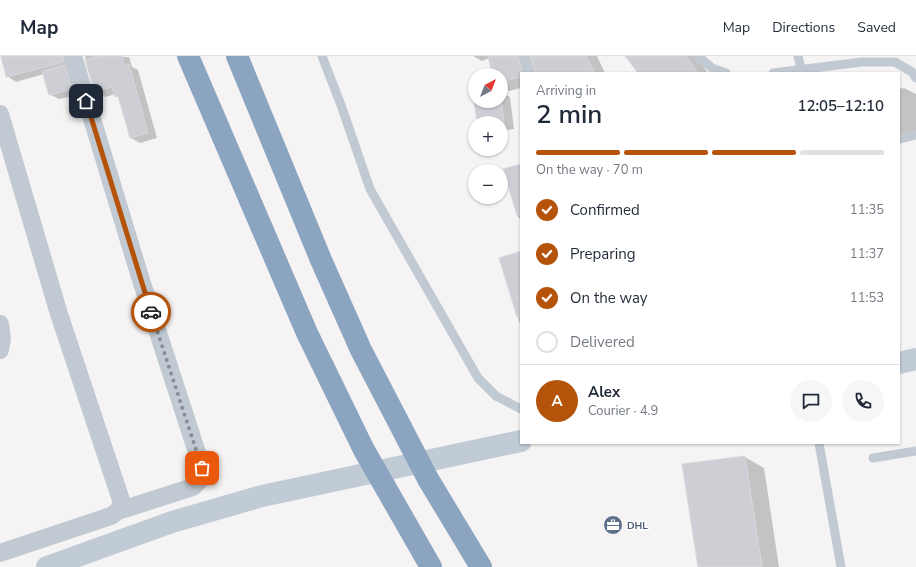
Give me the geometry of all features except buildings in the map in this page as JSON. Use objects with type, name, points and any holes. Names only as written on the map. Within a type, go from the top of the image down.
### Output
[{"type":"highway","points":[[188,56],[310,340],[364,450],[431,567]]},
{"type":"highway","points":[[237,56],[318,253],[361,350],[428,479],[481,567]]},
{"type":"street","points":[[0,553],[111,516],[118,511],[193,487],[202,478],[202,468],[140,277],[73,56]]},
{"type":"street","points":[[0,114],[59,314],[120,495],[122,503],[118,511]]},
{"type":"street","points":[[0,324],[2,339],[0,350]]},
{"type":"street","points":[[900,363],[916,358]]},
{"type":"street","points":[[47,567],[172,522],[262,496],[520,441]]},
{"type":"lane","points":[[322,56],[341,105],[370,189],[386,219],[478,378],[496,396],[520,408]]},
{"type":"lane","points":[[524,56],[529,72]]},
{"type":"lane","points":[[698,56],[712,68],[723,72]]},
{"type":"lane","points":[[798,56],[802,71]]},
{"type":"lane","points":[[788,72],[862,62],[895,62],[912,72],[916,78]]},
{"type":"lane","points":[[900,139],[916,135]]},
{"type":"lane","points":[[819,444],[841,567]]},
{"type":"lane","points":[[873,458],[916,451]]},
{"type":"way so far","points":[[151,312],[202,468]]},
{"type":"place","name":"DHL","points":[[613,525]]},
{"type":"route","points":[[86,101],[151,312]]}]
